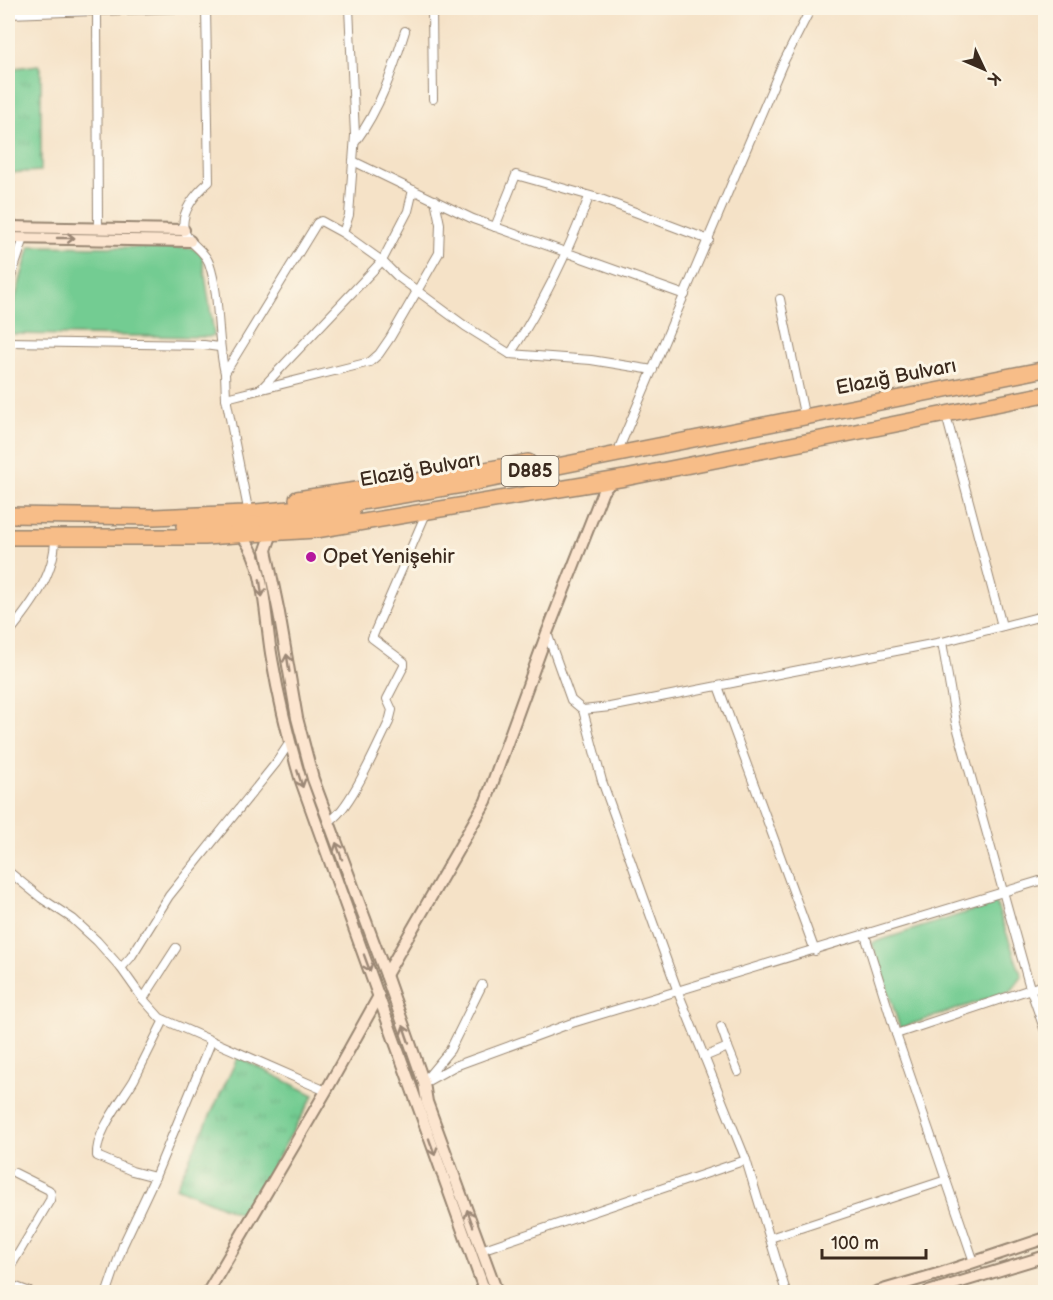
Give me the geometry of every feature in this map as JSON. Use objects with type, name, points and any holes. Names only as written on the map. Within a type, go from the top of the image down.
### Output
[{"type":"highway","points":[[8,505],[171,508],[247,504],[344,492],[463,474],[620,446],[1046,360]]},
{"type":"highway","name":"Elazığ Bulvarı","points":[[8,515],[154,518],[355,503],[462,485],[1046,369]]},
{"type":"highway","name":"Elazığ Bulvarı","points":[[8,527],[55,529],[248,525],[448,502],[617,471],[1046,385]]},
{"type":"highway","points":[[8,537],[241,535],[316,530],[604,485],[1046,394]]},
{"type":"main road","points":[[8,227],[184,230]]},
{"type":"main road","points":[[8,238],[190,241]]},
{"type":"main road","points":[[386,975],[486,801],[546,633],[604,485]]},
{"type":"main road","points":[[272,533],[266,549],[297,718],[313,779],[386,975],[424,1083],[428,1102],[497,1293]]},
{"type":"main road","points":[[241,535],[250,544],[258,566],[272,659],[300,781],[485,1293]]},
{"type":"main road","points":[[208,1293],[379,996]]},
{"type":"main road","points":[[876,1293],[1046,1238]]},
{"type":"main road","points":[[928,1293],[1046,1256]]},
{"type":"street","points":[[8,14],[183,8]]},
{"type":"street","points":[[207,8],[209,182],[191,202],[184,218],[184,230],[190,241],[201,250],[208,261],[214,292],[219,347],[225,373],[226,398],[247,504]]},
{"type":"street","points":[[343,233],[349,215],[355,143],[349,8]]},
{"type":"street","points":[[432,8],[433,99]]},
{"type":"street","points":[[620,446],[782,65],[811,8]]},
{"type":"street","points":[[97,12],[99,228]]},
{"type":"street","points":[[355,143],[369,124],[391,76],[405,31]]},
{"type":"street","points":[[353,161],[472,219],[685,295]]},
{"type":"street","points":[[495,227],[516,175],[598,198],[709,240]]},
{"type":"street","points":[[260,390],[345,303],[382,261],[408,211],[413,190]]},
{"type":"street","points":[[510,354],[536,314],[567,253],[589,196]]},
{"type":"street","points":[[226,398],[370,362],[379,354],[439,253],[440,224],[435,200]]},
{"type":"street","points":[[225,373],[317,224],[323,221],[382,261],[397,276],[465,327],[510,354],[608,362],[653,370]]},
{"type":"street","points":[[8,286],[24,238]]},
{"type":"street","points":[[780,299],[803,409]]},
{"type":"street","points":[[8,342],[219,347]]},
{"type":"street","points":[[946,415],[1002,626]]},
{"type":"street","points":[[328,821],[334,819],[350,798],[389,722],[392,710],[387,699],[404,662],[372,638],[426,511]]},
{"type":"street","points":[[8,634],[38,593],[49,570],[55,548],[55,538]]},
{"type":"street","points":[[583,710],[610,707],[942,642],[1046,615]]},
{"type":"street","points":[[546,633],[571,700],[583,710],[602,781],[678,992],[746,1160],[786,1293]]},
{"type":"street","points":[[942,642],[956,723],[1030,988],[1046,1034]]},
{"type":"street","points":[[718,686],[815,951]]},
{"type":"street","points":[[121,968],[131,957],[169,896],[276,763],[290,742]]},
{"type":"street","points":[[8,871],[41,898],[73,919],[121,968],[143,999],[164,1020],[326,1091]]},
{"type":"street","points":[[424,1083],[455,1066],[572,1023],[1046,879]]},
{"type":"street","points":[[865,935],[896,1034],[974,1262]]},
{"type":"street","points":[[143,999],[176,948]]},
{"type":"street","points":[[896,1034],[1046,984]]},
{"type":"street","points":[[424,1083],[450,1050],[482,985]]},
{"type":"street","points":[[154,1177],[132,1171],[97,1156],[97,1151],[106,1126],[133,1081],[164,1020]]},
{"type":"street","points":[[721,1027],[738,1072]]},
{"type":"street","points":[[107,1293],[123,1245],[211,1042]]},
{"type":"street","points":[[704,1057],[728,1047]]},
{"type":"street","points":[[481,1250],[746,1160]]},
{"type":"street","points":[[8,1271],[50,1200],[51,1194],[49,1190],[15,1173]]},
{"type":"street","points":[[770,1238],[946,1180]]},
{"type":"street","points":[[8,1251],[15,1256]]},
{"type":"street","points":[[8,1284],[30,1293]]},
{"type":"green space","points":[[38,65],[41,68],[41,171],[8,173],[8,69]]},
{"type":"green space","points":[[30,246],[192,248],[202,255],[214,335],[209,337],[12,334],[8,324]]},
{"type":"green space","points":[[996,903],[1022,977],[1011,991],[900,1028],[872,943]]},
{"type":"green space","points":[[238,1057],[314,1095],[244,1216],[176,1187]]},
{"type":"place","name":"Opet Yenişehir","points":[[311,557]]}]
